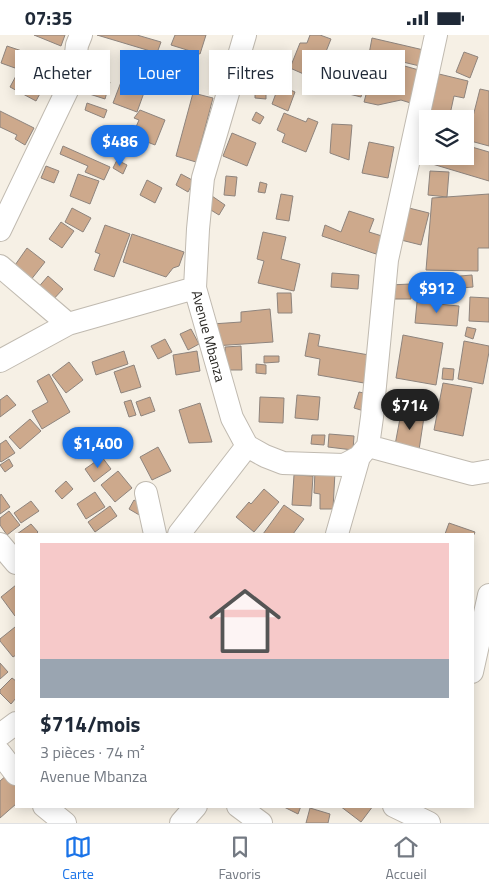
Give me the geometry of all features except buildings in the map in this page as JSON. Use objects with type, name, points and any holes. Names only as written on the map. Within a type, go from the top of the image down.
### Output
[{"type":"street","points":[[0,230],[73,78],[77,45],[81,35]]},
{"type":"street","name":"Avenue Mbanza","points":[[245,35],[203,178],[194,288],[232,418],[247,446]]},
{"type":"street","points":[[337,533],[364,452],[372,417],[387,260],[436,35]]},
{"type":"street","points":[[0,266],[68,324]]},
{"type":"street","points":[[0,361],[68,324],[194,288]]},
{"type":"street","points":[[180,533],[247,446],[265,456],[284,463],[344,465],[364,452],[472,474],[489,471]]},
{"type":"street","points":[[146,493],[155,533]]},
{"type":"street","points":[[0,544],[15,562]]},
{"type":"street","points":[[474,663],[489,595]]},
{"type":"street","points":[[0,735],[15,724]]},
{"type":"street","points":[[0,753],[15,773]]},
{"type":"street","points":[[46,808],[65,823]]},
{"type":"street","points":[[181,823],[194,808]]},
{"type":"street","points":[[241,808],[261,823]]},
{"type":"street","points":[[398,808],[429,823]]},
{"type":"street","points":[[435,823],[439,808]]}]
